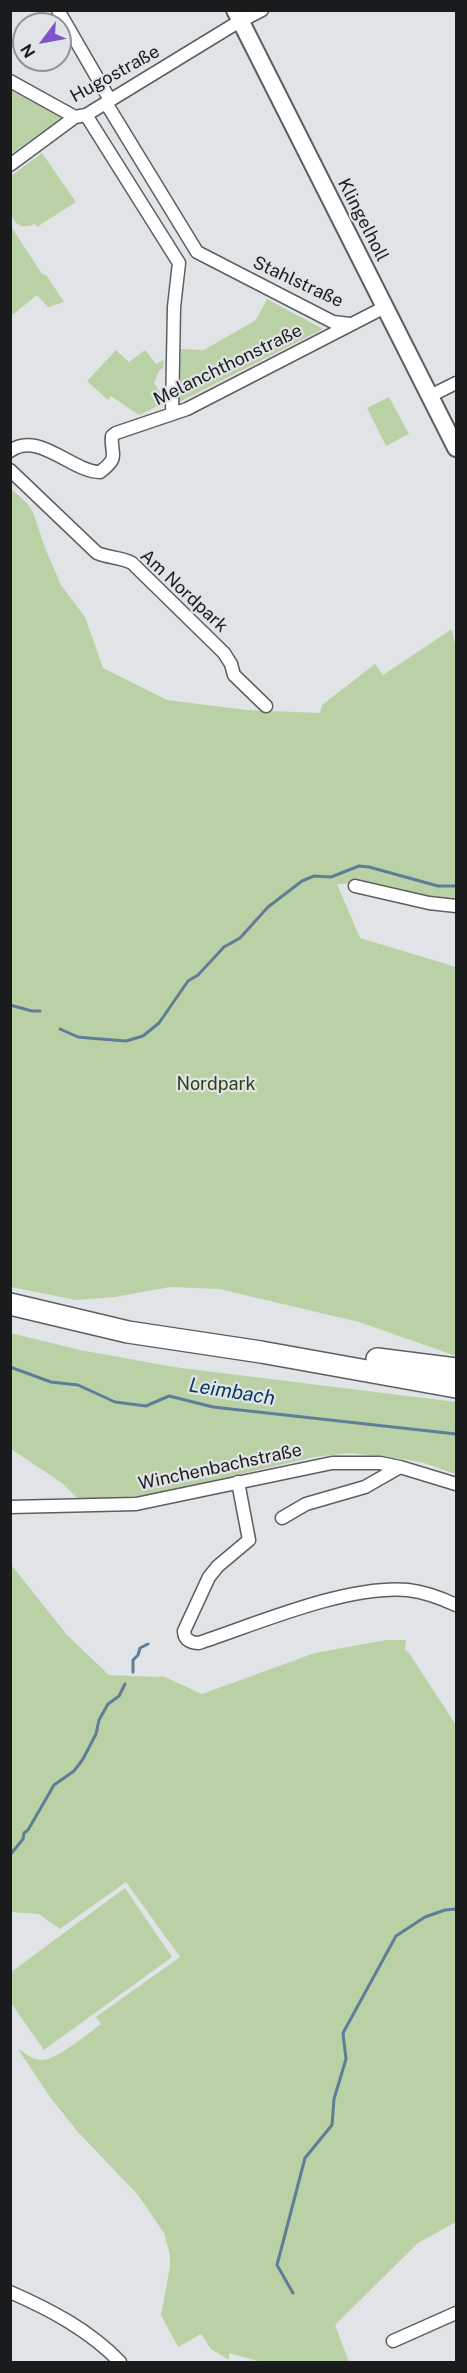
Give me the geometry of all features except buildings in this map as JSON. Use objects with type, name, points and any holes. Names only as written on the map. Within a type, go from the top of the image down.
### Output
[{"type":"highway","points":[[10,1294],[105,1318],[207,1336],[456,1369]]},
{"type":"highway","points":[[10,1304],[128,1332],[261,1352],[456,1387]]},
{"type":"street","points":[[58,10],[108,101],[197,252],[179,263]]},
{"type":"street","name":"Hugostraße","points":[[10,165],[81,116],[108,101],[238,16],[262,10]]},
{"type":"street","name":"Klingelholl","points":[[238,16],[456,448]]},
{"type":"street","points":[[10,81],[81,116],[179,263],[174,307],[172,414]]},
{"type":"street","name":"Stahlstraße","points":[[197,252],[333,322],[352,324],[385,307]]},
{"type":"street","name":"Melanchthonstraße","points":[[10,451],[23,446],[33,446],[100,472],[110,462],[115,452],[112,436],[187,409],[352,324]]},
{"type":"street","points":[[430,396],[456,383]]},
{"type":"street","name":"Am Nordpark","points":[[10,470],[97,552],[105,556],[124,558],[132,563],[224,653],[231,664],[234,675],[266,706]]},
{"type":"street","points":[[355,886],[429,903],[456,906]]},
{"type":"street","name":"Winchenbachstraße","points":[[10,1507],[135,1504],[332,1462],[380,1463],[456,1484]]},
{"type":"street","points":[[282,1518],[306,1504],[365,1487],[400,1467]]},
{"type":"street","points":[[238,1482],[249,1540],[209,1576],[184,1631],[189,1640],[199,1643],[300,1608],[383,1590],[411,1591],[456,1605]]},
{"type":"street","points":[[10,2292],[65,2319],[95,2339],[120,2362]]},
{"type":"street","points":[[393,2342],[456,2313]]},
{"type":"green space","points":[[10,90],[62,118],[11,154],[10,154]]},
{"type":"green space","points":[[42,153],[76,202],[37,227],[35,224],[25,226],[18,224],[11,211],[11,176]]},
{"type":"green space","points":[[10,225],[42,274],[47,276],[64,302],[48,307],[37,295],[11,316]]},
{"type":"green space","points":[[267,299],[323,329],[179,402],[181,349],[204,350],[256,320]]},
{"type":"green space","points":[[116,350],[129,362],[145,350],[156,364],[164,360],[163,368],[159,371],[154,383],[163,397],[158,406],[139,415],[111,396],[108,400],[87,381]]},
{"type":"green space","points":[[389,397],[409,434],[386,446],[367,408]]},
{"type":"green space","name":"Nordpark","points":[[11,489],[27,503],[33,512],[61,585],[85,617],[103,668],[167,700],[247,710],[320,713],[322,705],[375,664],[383,675],[452,629],[456,650],[456,899],[423,896],[369,883],[337,884],[360,938],[456,967],[456,1356],[359,1322],[219,1289],[170,1287],[115,1297],[76,1300],[11,1287]]},
{"type":"green space","points":[[10,1333],[80,1350],[174,1367],[456,1402],[456,1474],[404,1459],[349,1453],[314,1457],[146,1496],[79,1500],[62,1483],[11,1449]]},
{"type":"green space","points":[[11,1567],[67,1635],[109,1675],[163,1676],[202,1694],[315,1653],[386,1640],[406,1640],[405,1650],[456,1725],[456,2222],[418,2243],[335,2325],[349,2362],[261,2362],[229,2353],[229,2360],[211,2349],[201,2334],[178,2347],[161,2315],[170,2267],[170,2255],[164,2233],[138,2195],[77,2131],[50,2097],[18,2049],[40,2060],[63,2052],[101,2024],[96,2017],[180,1957],[126,1882],[60,1929],[39,1914],[11,1912]]},
{"type":"green space","points":[[125,1888],[172,1957],[44,2050],[11,2003],[11,1972]]},
{"type":"waterway","points":[[60,1029],[78,1037],[88,1038],[126,1041],[143,1036],[159,1023],[188,981],[198,975],[224,947],[240,938],[268,907],[302,881],[314,876],[331,877],[359,866],[438,886],[456,886]]},
{"type":"waterway","points":[[10,1005],[40,1011]]},
{"type":"waterway","name":"Leimbach","points":[[10,1367],[51,1382],[78,1385],[115,1402],[146,1406],[169,1396],[213,1407],[456,1434]]},
{"type":"waterway","points":[[133,1672],[133,1660],[140,1648],[148,1644]]},
{"type":"waterway","points":[[10,1855],[23,1839],[24,1833],[28,1830],[54,1785],[74,1771],[83,1759],[96,1734],[99,1720],[108,1704],[119,1696],[125,1684]]},
{"type":"waterway","points":[[293,2293],[277,2265],[305,2158],[332,2125],[334,2099],[346,2059],[343,2033],[396,1936],[425,1917],[456,1909]]}]
